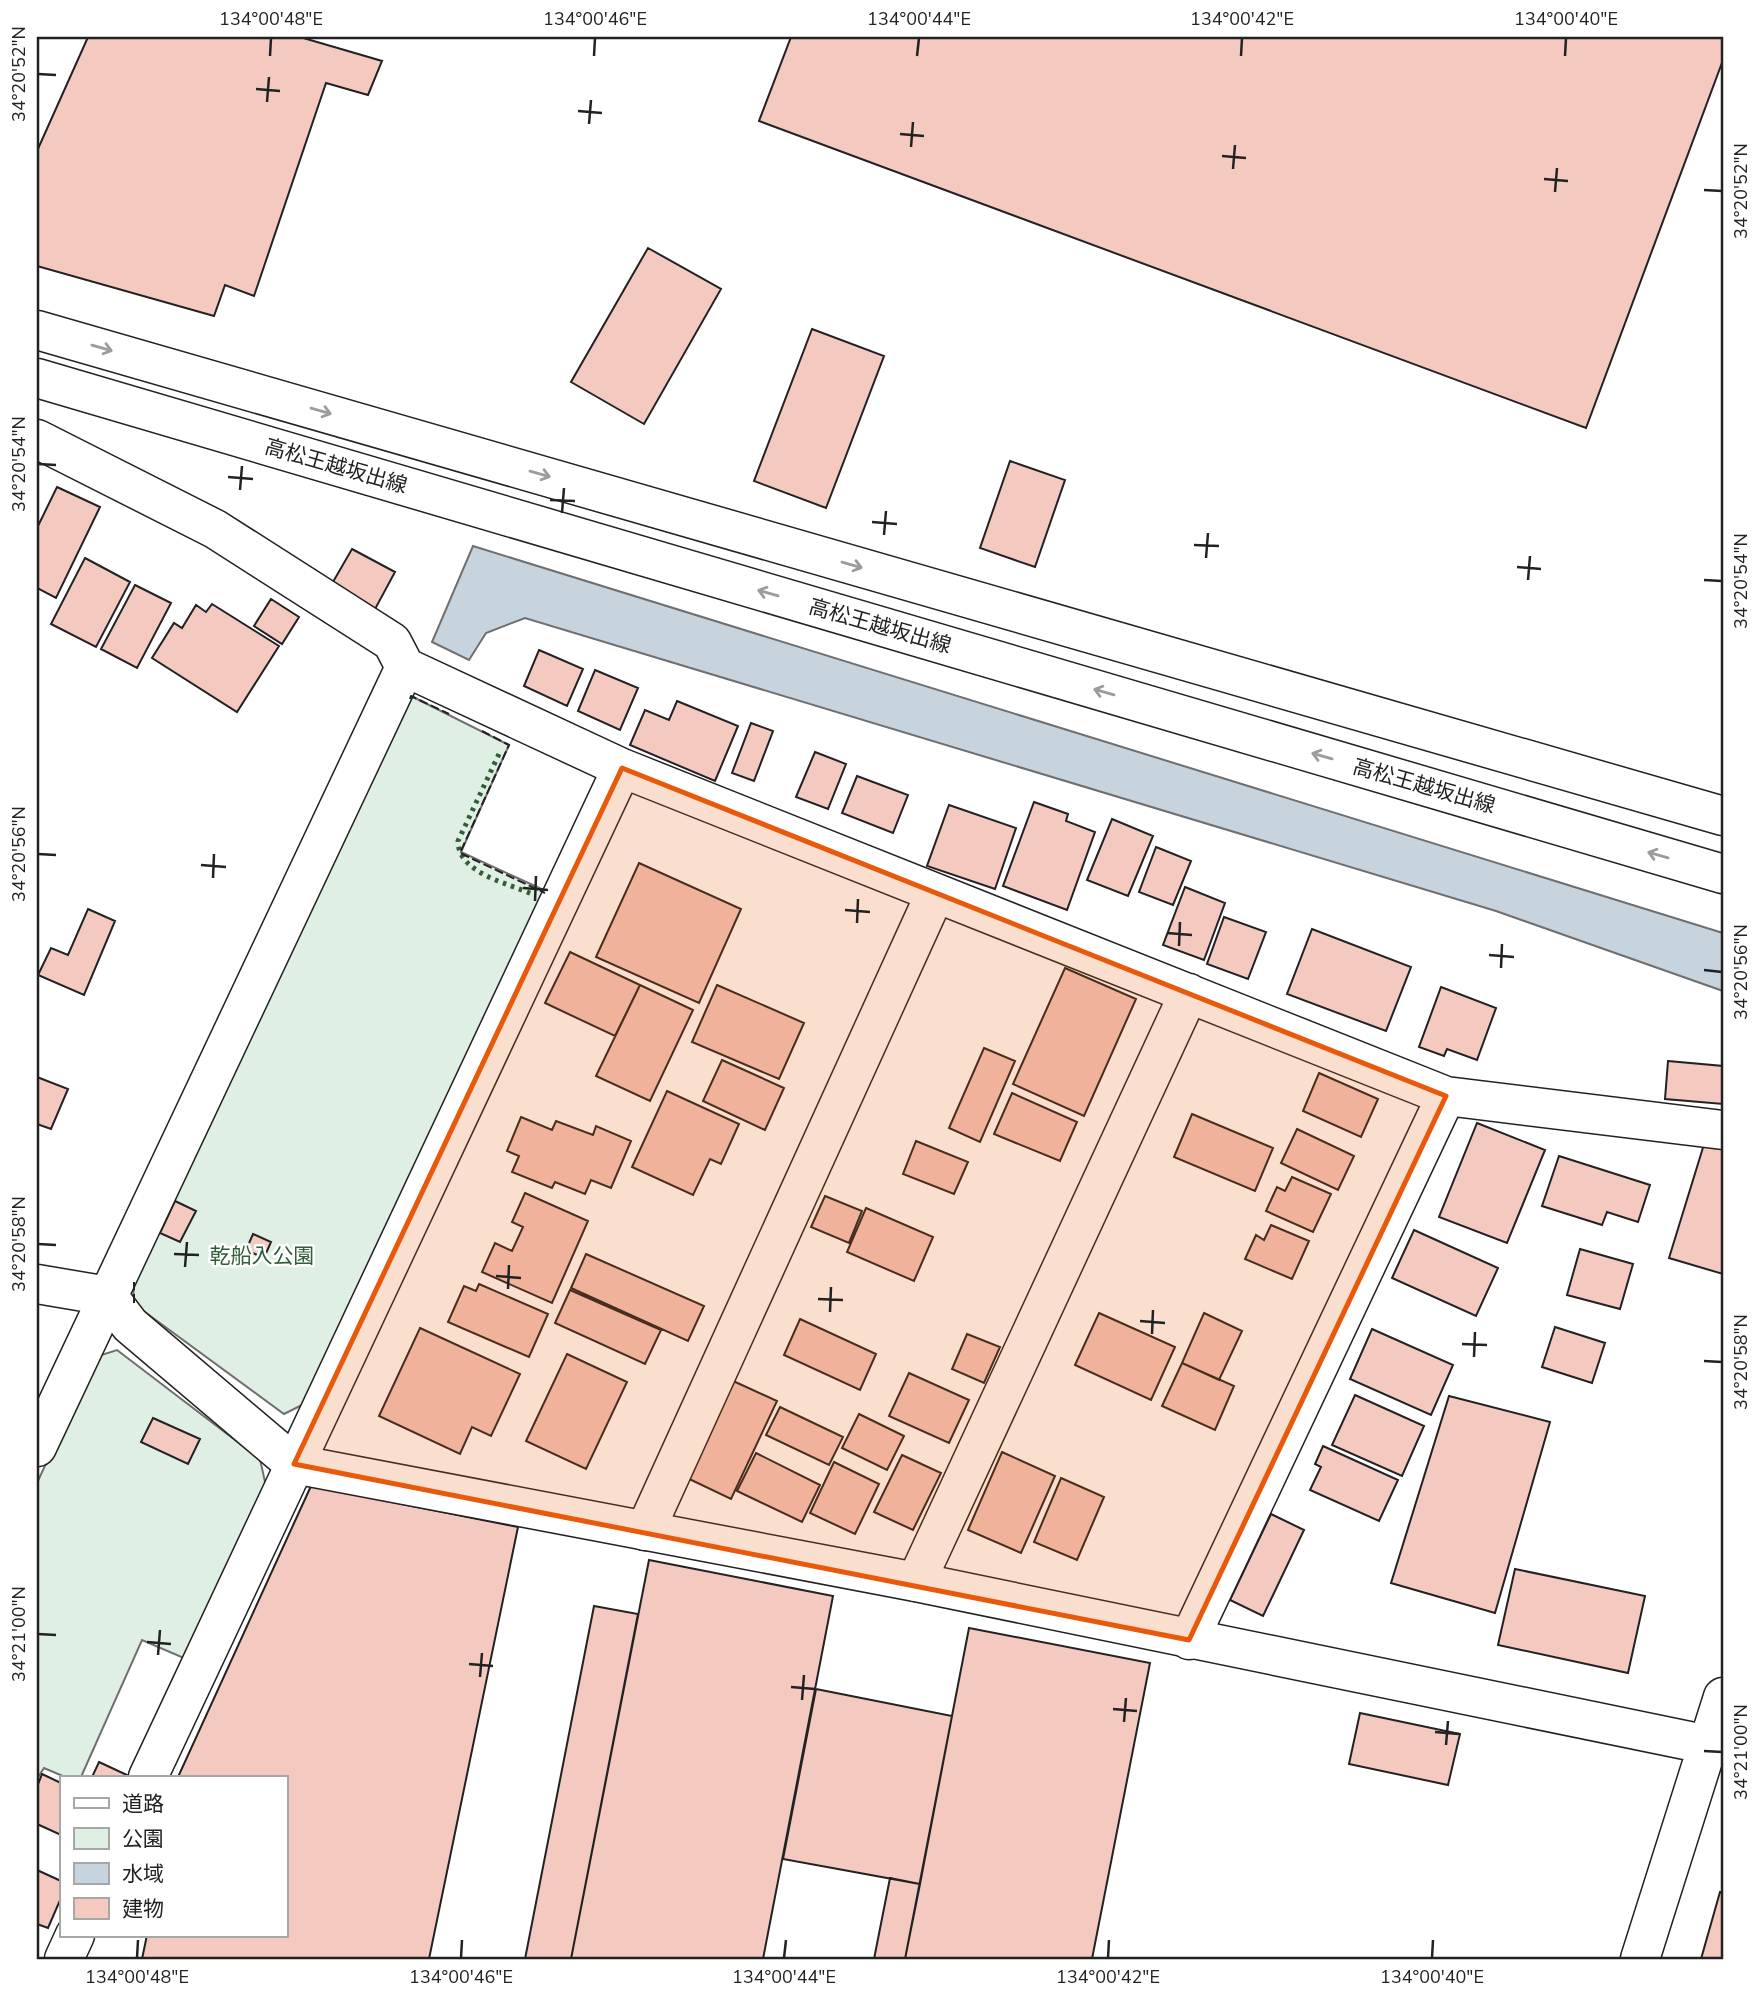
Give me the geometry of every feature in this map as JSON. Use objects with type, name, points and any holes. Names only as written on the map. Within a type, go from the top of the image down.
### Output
[{"type":"street","points":[[37,330],[1723,816]]},
{"type":"street","name":"高松王越坂出線","points":[[37,378],[1723,874]]},
{"type":"street","points":[[37,439],[215,528],[392,642],[405,667],[622,768],[1446,1096],[1723,1130]]},
{"type":"street","points":[[37,1447],[405,667]]},
{"type":"street","points":[[148,1776],[622,768]]},
{"type":"street","points":[[645,1531],[934,894]]},
{"type":"street","points":[[916,1582],[1189,993]]},
{"type":"street","points":[[1189,1640],[1446,1096]]},
{"type":"street","points":[[37,1284],[108,1296],[130,1325],[294,1464],[916,1582],[1709,1745]]},
{"type":"street","points":[[1640,1959],[1723,1697]]},
{"type":"street","points":[[64,1959],[74,1937]]},
{"type":"highlighted area","points":[[622,768],[1446,1096],[1189,1640],[294,1464]]},
{"type":"green space","name":"乾船入公園","points":[[411,696],[509,745],[461,852],[546,891],[310,1401],[284,1414],[134,1304],[133,1285]]},
{"type":"green space","points":[[117,1350],[260,1459],[267,1491],[186,1659],[142,1640],[81,1776],[63,1776],[44,1768],[37,1779],[37,1483],[95,1357]]},
{"type":"water","points":[[473,546],[1723,933],[1723,991],[1496,911],[525,618],[486,633],[469,660],[432,642]]},
{"type":"building","points":[[88,37],[300,37],[382,61],[368,95],[326,83],[254,296],[225,285],[214,316],[37,266],[37,151]]},
{"type":"building","points":[[791,37],[1723,37],[1723,60],[1586,428],[759,121]]},
{"type":"building","points":[[648,248],[721,289],[644,424],[571,382]]},
{"type":"building","points":[[812,329],[884,356],[826,508],[754,481]]},
{"type":"building","points":[[1010,461],[1065,480],[1035,567],[980,548]]},
{"type":"building","points":[[57,487],[100,507],[56,598],[37,588],[37,528]]},
{"type":"building","points":[[352,549],[395,572],[374,611],[330,587]]},
{"type":"building","points":[[85,558],[130,582],[96,647],[51,624]]},
{"type":"building","points":[[135,585],[171,603],[137,668],[101,649]]},
{"type":"building","points":[[271,599],[299,617],[282,644],[254,626]]},
{"type":"building","points":[[212,604],[279,646],[237,712],[152,658],[174,623],[182,628],[196,605],[206,612]]},
{"type":"building","points":[[539,650],[583,669],[567,706],[524,686]]},
{"type":"building","points":[[595,670],[638,688],[620,730],[578,711]]},
{"type":"building","points":[[677,701],[738,726],[715,781],[630,745],[645,710],[669,720]]},
{"type":"building","points":[[751,723],[773,731],[754,781],[732,773]]},
{"type":"building","points":[[815,752],[846,764],[828,809],[796,797]]},
{"type":"building","points":[[857,776],[908,795],[893,833],[842,813]]},
{"type":"building","points":[[1034,802],[1068,814],[1066,821],[1095,832],[1067,910],[1003,886]]},
{"type":"building","points":[[949,805],[1016,828],[995,889],[927,866]]},
{"type":"building","points":[[1112,819],[1153,836],[1128,896],[1087,880]]},
{"type":"building","points":[[1156,847],[1191,861],[1173,905],[1139,892]]},
{"type":"building","points":[[639,863],[741,909],[699,1003],[596,957]]},
{"type":"building","points":[[1185,887],[1225,903],[1204,960],[1163,945]]},
{"type":"building","points":[[88,909],[115,921],[84,995],[38,975],[51,948],[68,955]]},
{"type":"building","points":[[1224,917],[1266,932],[1248,979],[1207,964]]},
{"type":"building","points":[[1312,929],[1411,967],[1386,1031],[1287,994]]},
{"type":"building","points":[[570,952],[640,985],[615,1036],[545,1003]]},
{"type":"building","points":[[1065,968],[1136,999],[1084,1116],[1013,1084]]},
{"type":"building","points":[[640,985],[693,1010],[650,1101],[596,1076]]},
{"type":"building","points":[[717,985],[804,1023],[779,1079],[692,1042]]},
{"type":"building","points":[[1441,987],[1496,1008],[1477,1060],[1447,1049],[1444,1056],[1419,1047]]},
{"type":"building","points":[[984,1048],[1015,1061],[980,1142],[949,1128]]},
{"type":"building","points":[[722,1060],[784,1088],[765,1130],[703,1101]]},
{"type":"building","points":[[1668,1061],[1723,1066],[1723,1104],[1665,1099]]},
{"type":"building","points":[[1319,1073],[1378,1099],[1361,1137],[1303,1111]]},
{"type":"building","points":[[37,1077],[68,1089],[51,1129],[37,1124]]},
{"type":"building","points":[[667,1091],[739,1124],[721,1164],[710,1159],[693,1195],[632,1167]]},
{"type":"building","points":[[1012,1093],[1077,1122],[1060,1161],[994,1134]]},
{"type":"building","points":[[1192,1114],[1273,1148],[1255,1191],[1174,1157]]},
{"type":"building","points":[[521,1117],[552,1130],[556,1121],[593,1135],[596,1126],[631,1141],[611,1188],[591,1180],[585,1194],[555,1182],[552,1188],[512,1172],[519,1156],[507,1151]]},
{"type":"building","points":[[1477,1123],[1545,1150],[1507,1243],[1439,1217]]},
{"type":"building","points":[[1297,1129],[1354,1156],[1338,1190],[1281,1163]]},
{"type":"building","points":[[916,1141],[968,1162],[954,1194],[903,1174]]},
{"type":"building","points":[[1705,1141],[1723,1147],[1723,1274],[1669,1258]]},
{"type":"building","points":[[1559,1156],[1650,1185],[1638,1222],[1607,1212],[1602,1225],[1542,1206]]},
{"type":"building","points":[[1292,1177],[1331,1194],[1313,1232],[1266,1211],[1277,1187],[1285,1191]]},
{"type":"building","points":[[525,1193],[588,1221],[552,1303],[482,1272],[495,1243],[512,1251],[523,1227],[512,1222]]},
{"type":"building","points":[[825,1196],[862,1211],[849,1243],[811,1227]]},
{"type":"building","points":[[175,1201],[196,1211],[180,1242],[160,1233]]},
{"type":"building","points":[[866,1208],[933,1237],[914,1281],[847,1252]]},
{"type":"building","points":[[1271,1225],[1309,1241],[1292,1279],[1245,1259],[1256,1235],[1264,1240]]},
{"type":"building","points":[[1414,1230],[1498,1268],[1476,1316],[1392,1278]]},
{"type":"building","points":[[253,1234],[271,1242],[264,1258],[246,1250]]},
{"type":"building","points":[[1580,1249],[1633,1264],[1620,1309],[1567,1295]]},
{"type":"building","points":[[586,1254],[704,1306],[688,1341],[571,1288]]},
{"type":"building","points":[[479,1284],[548,1314],[529,1357],[448,1322],[464,1286],[476,1291]]},
{"type":"building","points":[[570,1290],[661,1330],[645,1364],[555,1323]]},
{"type":"building","points":[[1099,1313],[1175,1347],[1151,1400],[1075,1365]]},
{"type":"building","points":[[1204,1313],[1242,1331],[1219,1380],[1182,1363]]},
{"type":"building","points":[[800,1319],[876,1354],[860,1390],[784,1355]]},
{"type":"building","points":[[1555,1327],[1605,1343],[1592,1383],[1542,1367]]},
{"type":"building","points":[[420,1328],[520,1374],[491,1436],[472,1427],[460,1454],[379,1416]]},
{"type":"building","points":[[1372,1329],[1453,1365],[1431,1415],[1350,1379]]},
{"type":"building","points":[[967,1334],[1000,1347],[984,1383],[952,1369]]},
{"type":"building","points":[[567,1354],[627,1382],[586,1469],[526,1441]]},
{"type":"building","points":[[1182,1363],[1234,1386],[1215,1430],[1162,1406]]},
{"type":"building","points":[[909,1373],[969,1400],[949,1443],[889,1416]]},
{"type":"building","points":[[731,1380],[777,1401],[731,1499],[685,1477]]},
{"type":"building","points":[[1355,1395],[1424,1426],[1402,1476],[1332,1445]]},
{"type":"building","points":[[1449,1396],[1550,1422],[1495,1613],[1391,1583]]},
{"type":"building","points":[[780,1407],[843,1437],[829,1465],[766,1435]]},
{"type":"building","points":[[859,1414],[904,1436],[887,1470],[842,1448]]},
{"type":"building","points":[[153,1418],[200,1439],[188,1464],[141,1442]]},
{"type":"building","points":[[1323,1446],[1398,1480],[1379,1521],[1310,1490],[1321,1467],[1315,1464]]},
{"type":"building","points":[[1002,1452],[1055,1476],[1021,1553],[968,1530]]},
{"type":"building","points":[[756,1453],[820,1485],[802,1522],[737,1491]]},
{"type":"building","points":[[902,1455],[941,1473],[913,1530],[874,1512]]},
{"type":"building","points":[[834,1462],[879,1484],[855,1534],[810,1513]]},
{"type":"building","points":[[1061,1478],[1104,1497],[1077,1560],[1034,1542]]},
{"type":"building","points":[[311,1486],[518,1527],[429,1959],[142,1959],[147,1937],[287,1937],[287,1776],[178,1776]]},
{"type":"building","points":[[1271,1514],[1304,1530],[1263,1616],[1230,1600]]},
{"type":"building","points":[[649,1560],[833,1596],[763,1959],[571,1959]]},
{"type":"building","points":[[1515,1569],[1645,1596],[1628,1673],[1498,1645]]},
{"type":"building","points":[[594,1606],[638,1614],[571,1959],[525,1959]]},
{"type":"building","points":[[969,1628],[1150,1663],[1092,1959],[905,1959]]},
{"type":"building","points":[[816,1689],[952,1716],[920,1884],[783,1859]]},
{"type":"building","points":[[1360,1713],[1460,1734],[1448,1785],[1349,1764]]},
{"type":"building","points":[[99,1762],[127,1775],[126,1776],[92,1776]]},
{"type":"building","points":[[42,1774],[60,1783],[60,1835],[37,1824],[37,1787]]},
{"type":"building","points":[[37,1870],[60,1881],[60,1900],[48,1928],[37,1924]]},
{"type":"building","points":[[890,1878],[920,1884],[905,1959],[874,1959]]},
{"type":"building","points":[[1720,1892],[1723,1893],[1723,1959],[1701,1959]]},
{"type":"hedge","points":[[499,754],[458,841],[460,852],[475,869],[532,894]]},
{"type":"fence","points":[[410,699],[411,696],[449,714]]},
{"type":"fence","points":[[482,731],[509,745],[460,853],[545,893]]},
{"type":"fence","points":[[134,1282],[134,1303]]}]
